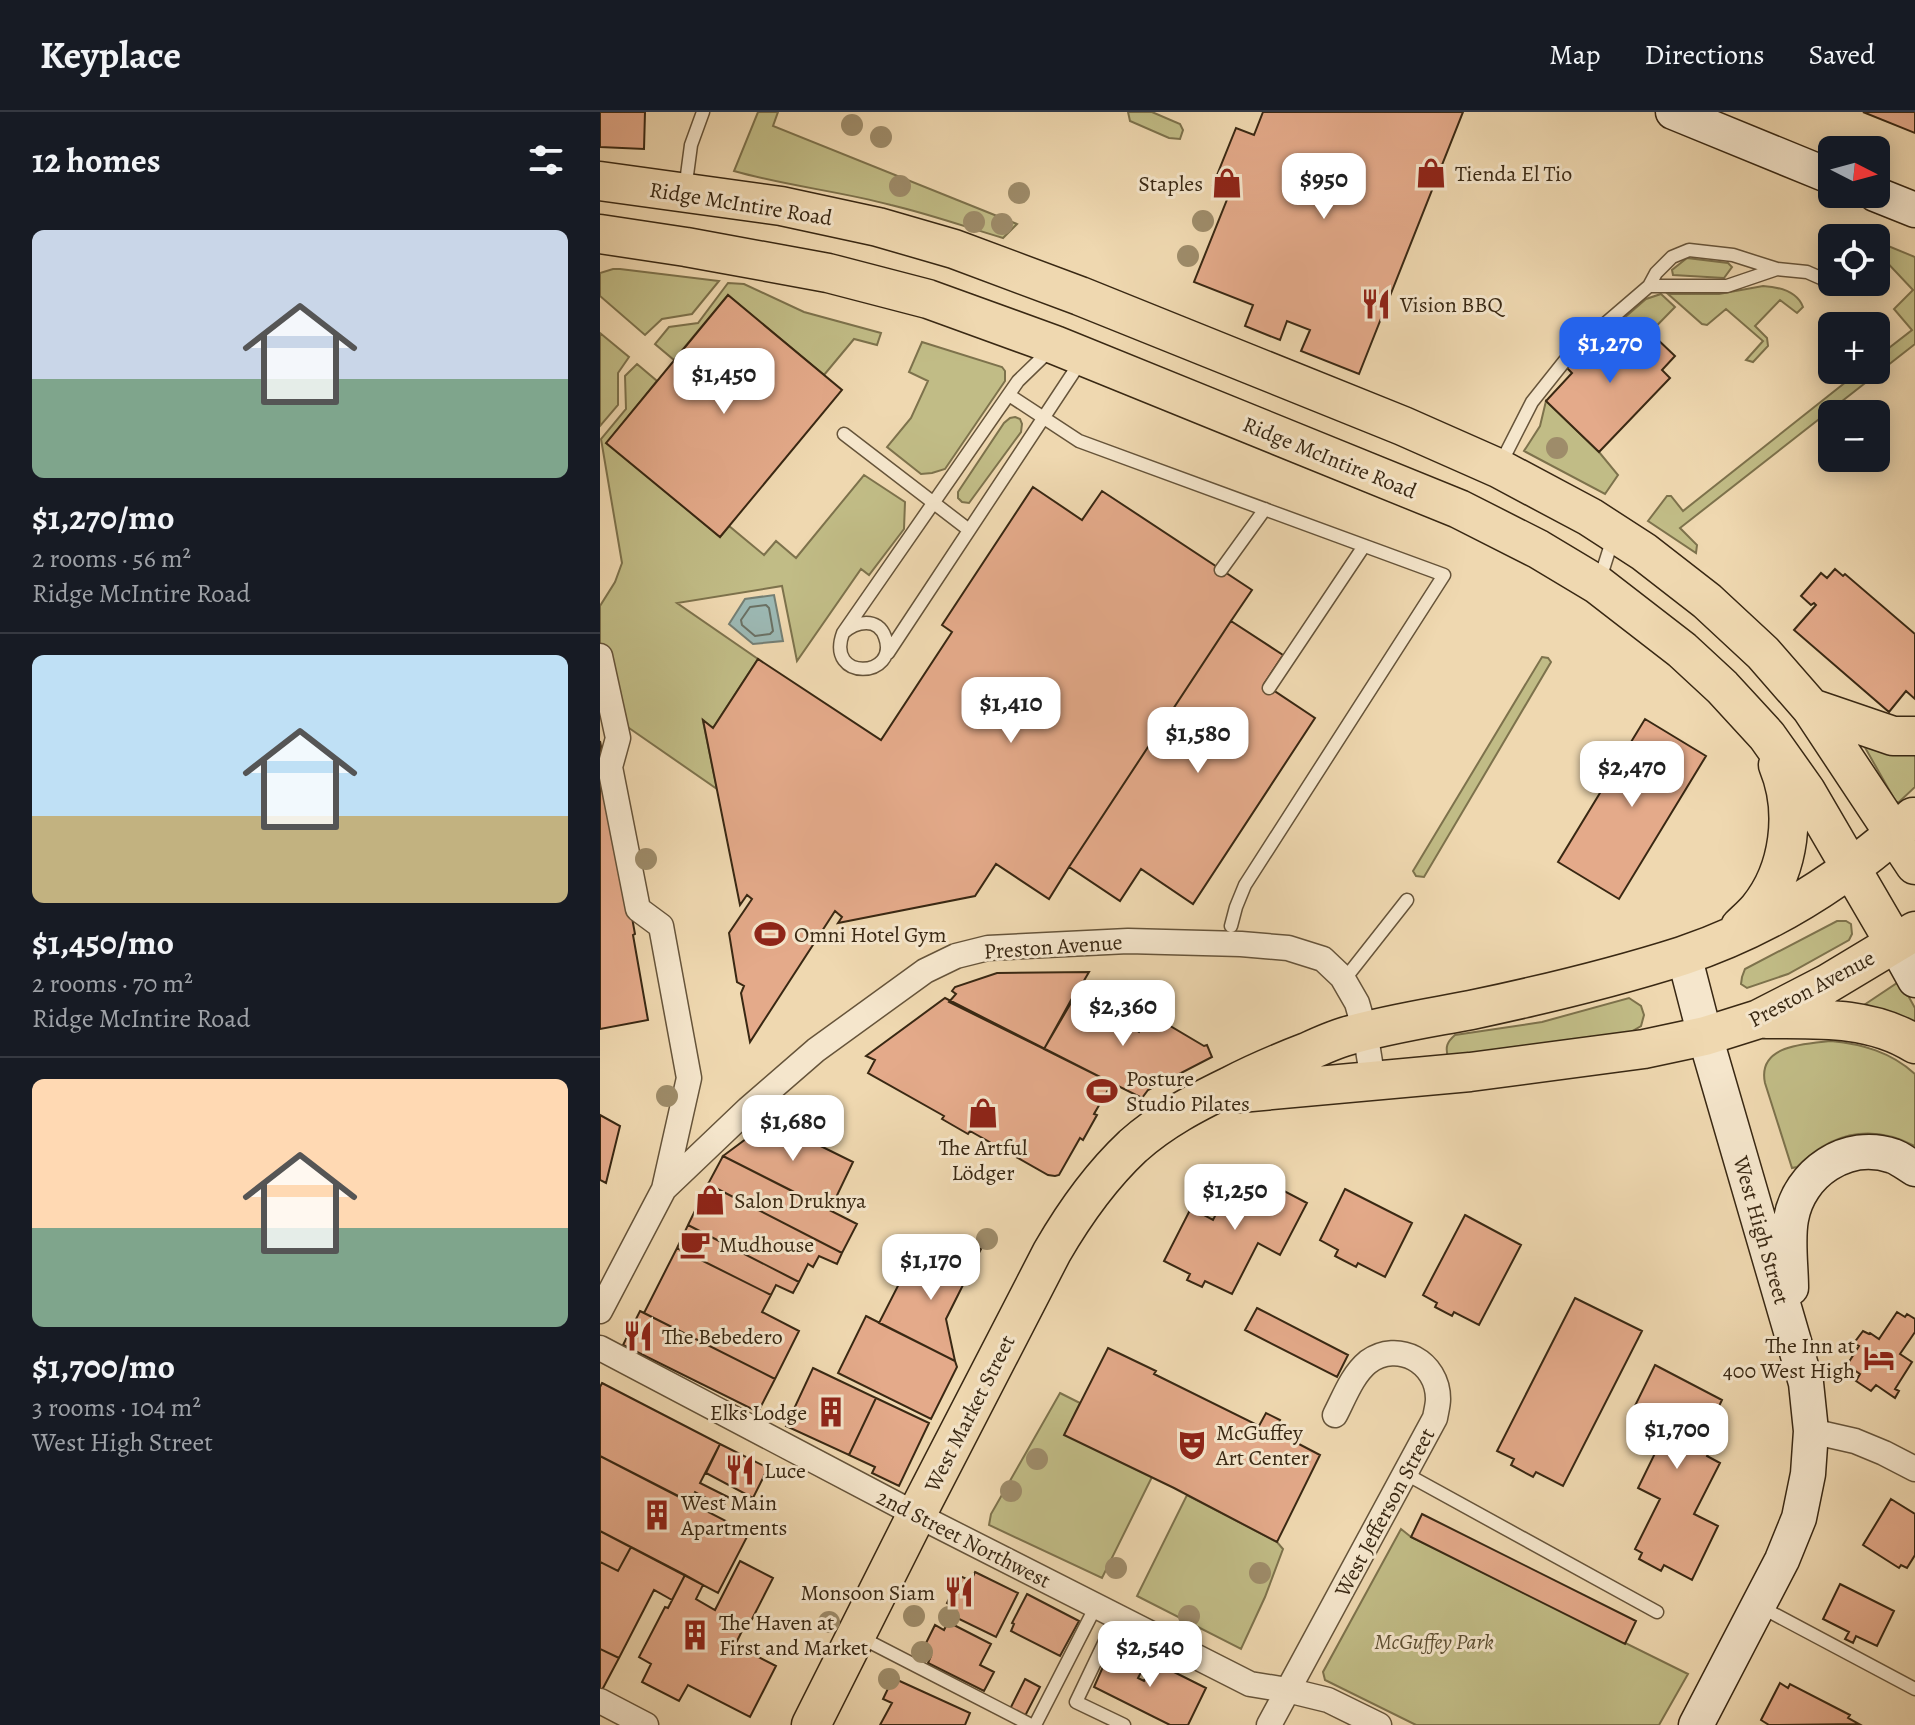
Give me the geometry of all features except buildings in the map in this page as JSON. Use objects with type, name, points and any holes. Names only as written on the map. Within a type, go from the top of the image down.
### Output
[{"type":"main road","points":[[1673,112],[1818,171]]},
{"type":"main road","name":"Ridge McIntire Road","points":[[600,181],[781,206],[878,227],[954,249],[1403,426],[1498,468],[1590,517],[1644,552],[1707,601],[1763,653],[1905,824],[1915,865]]},
{"type":"main road","points":[[1890,200],[1915,210]]},
{"type":"main road","name":"Ridge McIntire Road","points":[[618,237],[828,273],[928,299],[1069,350],[1459,509],[1538,549],[1598,585],[1682,650],[1722,687],[1767,736],[1806,791],[1852,868],[1905,937]]},
{"type":"main road","points":[[600,250],[618,237]]},
{"type":"main road","points":[[928,299],[1010,304],[1023,299],[1038,281]]},
{"type":"main road","points":[[1069,350],[1124,315]]},
{"type":"main road","points":[[1811,708],[1893,736],[1915,736]]},
{"type":"main road","points":[[1729,938],[1759,908],[1776,877],[1788,841],[1786,784],[1767,736]]},
{"type":"main road","points":[[1365,1031],[1589,983],[1684,955],[1729,938],[1811,896],[1852,868],[1905,824]]},
{"type":"main road","points":[[1905,937],[1915,980]]},
{"type":"main road","name":"Preston Avenue","points":[[1373,1081],[1644,1049],[1705,1036],[1759,1019],[1827,984],[1905,937]]},
{"type":"main road","name":"West High Street","points":[[1684,955],[1806,1383],[1811,1431],[1808,1474],[1799,1518],[1782,1560],[1696,1725]]},
{"type":"main road","points":[[1759,1019],[1820,1019],[1871,1025],[1915,1044]]},
{"type":"main road","name":"West Market Street","points":[[811,1725],[1044,1267],[1066,1228],[1099,1184],[1132,1147],[1172,1116],[1253,1074],[1365,1031]]},
{"type":"main road","name":"West Market Street","points":[[1202,1100],[1247,1092],[1373,1081]]},
{"type":"main road","points":[[1792,1333],[1790,1222],[1796,1199],[1808,1179],[1836,1159],[1871,1152],[1894,1156],[1915,1169]]},
{"type":"street","points":[[600,656],[618,738],[610,767],[638,909],[661,926],[689,1078],[664,1189],[600,1311]]},
{"type":"street","name":"Preston Avenue","points":[[664,1189],[816,1050],[925,971],[956,956],[988,948],[1128,941],[1241,944],[1288,948],[1323,959],[1344,980],[1357,1003],[1373,1081]]},
{"type":"street","name":"2nd Street Northwest","points":[[600,1348],[917,1515],[1250,1684],[1328,1700],[1379,1725]]},
{"type":"street","name":"West Jefferson Street","points":[[1269,1725],[1435,1418],[1438,1400],[1431,1372],[1422,1362],[1409,1355],[1395,1352],[1380,1355],[1365,1364],[1355,1377],[1335,1415]]},
{"type":"street","points":[[1811,1431],[1855,1441],[1915,1469]]},
{"type":"street","points":[[600,1701],[646,1725]]},
{"type":"lane","points":[[685,193],[691,145],[703,112]]},
{"type":"lane","points":[[1498,468],[1532,402],[1571,353],[1649,286],[1656,273],[1672,257],[1689,250],[1733,255],[1777,269],[1807,272],[1818,277]]},
{"type":"lane","points":[[1649,286],[1727,286],[1777,269]]},
{"type":"lane","points":[[1069,350],[1043,418],[884,659],[869,669],[851,666],[840,651],[843,633],[1018,381],[1069,350]]},
{"type":"lane","points":[[1009,395],[1079,441],[1444,575],[1245,885],[1231,926]]},
{"type":"lane","points":[[844,434],[969,530]]},
{"type":"lane","points":[[1221,570],[1265,509]]},
{"type":"lane","points":[[1598,585],[1615,533]]},
{"type":"lane","points":[[1269,688],[1364,546]]},
{"type":"lane","points":[[843,633],[858,622],[876,626],[887,640],[884,659]]},
{"type":"lane","points":[[1344,980],[1407,900]]},
{"type":"lane","points":[[1406,1474],[1657,1612]]},
{"type":"lane","points":[[1758,1605],[1915,1689]]},
{"type":"lane","points":[[856,1635],[1033,1725],[1106,1611]]},
{"type":"lane","points":[[1106,1611],[1076,1702],[1124,1725]]},
{"type":"green space","points":[[758,112],[778,112],[773,126],[1017,224],[1003,238],[891,205],[734,171]]},
{"type":"green space","points":[[1128,112],[1152,112],[1180,124],[1183,130],[1180,139],[1169,138],[1130,121]]},
{"type":"green space","points":[[1890,247],[1915,257],[1915,344],[1890,364],[1890,347],[1912,330],[1894,309],[1913,290],[1890,266]]},
{"type":"green space","points":[[1687,258],[1728,263],[1732,267],[1724,278],[1673,275],[1672,270]]},
{"type":"green space","points":[[613,269],[719,281],[692,314],[662,319],[645,335],[600,296],[600,273]]},
{"type":"green space","points":[[728,283],[744,284],[804,312],[881,333],[877,345],[854,339],[824,375],[728,295],[674,360],[655,344],[669,327],[698,323]]},
{"type":"green space","points":[[1763,286],[1787,291],[1797,297],[1803,307],[1797,313],[1780,300],[1755,326],[1767,338],[1768,346],[1753,362],[1746,360],[1763,341],[1726,309],[1707,325],[1702,324],[1668,294],[1719,294]]},
{"type":"green space","points":[[1661,294],[1675,307],[1633,350],[1623,339],[1626,335],[1616,325],[1646,299]]},
{"type":"green space","points":[[600,333],[629,357],[618,373],[618,405],[600,426]]},
{"type":"green space","points":[[922,342],[1002,367],[1005,381],[945,469],[921,474],[887,447],[911,418],[928,381],[909,372]]},
{"type":"green space","points":[[637,364],[657,381],[607,443],[720,537],[729,526],[764,555],[776,541],[796,558],[864,475],[905,502],[904,529],[869,575],[861,569],[797,661],[782,586],[677,603],[758,659],[713,728],[703,721],[717,789],[616,719],[600,646],[600,606],[615,582],[622,563],[601,439],[626,409],[625,376]]},
{"type":"green space","points":[[1843,384],[1864,384],[1843,400],[1823,400]]},
{"type":"green space","points":[[1546,401],[1599,452],[1618,475],[1605,494],[1524,451],[1540,426]]},
{"type":"green space","points":[[1818,404],[1818,420],[1680,528],[1697,545],[1696,553],[1648,521],[1667,496],[1671,496],[1683,511]]},
{"type":"green space","points":[[1015,417],[1022,424],[1021,432],[969,503],[962,502],[958,492],[1004,423]]},
{"type":"green space","points":[[1542,657],[1551,662],[1424,877],[1416,876],[1413,871]]},
{"type":"green space","points":[[1863,744],[1915,749],[1915,787],[1899,802],[1896,802]]},
{"type":"green space","points":[[1837,921],[1851,924],[1849,940],[1788,974],[1747,988],[1741,984],[1745,969]]},
{"type":"green space","points":[[1900,981],[1915,1008],[1915,1034],[1858,1009]]},
{"type":"green space","points":[[1629,998],[1641,1006],[1644,1015],[1641,1026],[1629,1033],[1448,1057],[1447,1045],[1455,1035],[1542,1022]]},
{"type":"green space","points":[[1831,1041],[1876,1050],[1915,1074],[1915,1146],[1882,1135],[1852,1135],[1823,1146],[1792,1168],[1765,1083],[1764,1070],[1775,1054],[1785,1049]]},
{"type":"green space","points":[[1060,1393],[1080,1403],[1065,1434],[1152,1477],[1102,1578],[989,1525],[991,1514]]},
{"type":"green space","points":[[1187,1495],[1277,1542],[1283,1549],[1241,1649],[1137,1596]]},
{"type":"green space","name":"McGuffey Park","points":[[1401,1529],[1411,1537],[1688,1674],[1659,1725],[1416,1725],[1325,1680],[1323,1672]]},
{"type":"water","points":[[774,595],[783,641],[753,644],[729,624],[745,599]]},
{"type":"place","name":"Tienda El Tio","points":[[1431,173]]},
{"type":"place","name":"Staples","points":[[1227,183]]},
{"type":"place","name":"Vision BBQ","points":[[1376,304]]},
{"type":"place","name":"Omni Hotel Gym","points":[[770,934]]},
{"type":"place","name":"Posture Studio Pilates","points":[[1102,1091]]},
{"type":"place","name":"The Artful Lödger","points":[[983,1113]]},
{"type":"place","name":"Salon Druknya","points":[[710,1200]]},
{"type":"place","name":"Mudhouse","points":[[695,1244]]},
{"type":"place","name":"The Bebedero","points":[[638,1336]]},
{"type":"place","name":"The Inn at 400 West High","points":[[1879,1358]]},
{"type":"place","name":"Elks Lodge","points":[[831,1412]]},
{"type":"place","name":"McGuffey Art Center","points":[[1192,1445]]},
{"type":"place","name":"Luce","points":[[740,1470]]},
{"type":"place","name":"West Main Apartments","points":[[657,1515]]},
{"type":"place","name":"Monsoon Siam","points":[[959,1592]]},
{"type":"place","name":"The Haven at First and Market","points":[[695,1635]]}]
